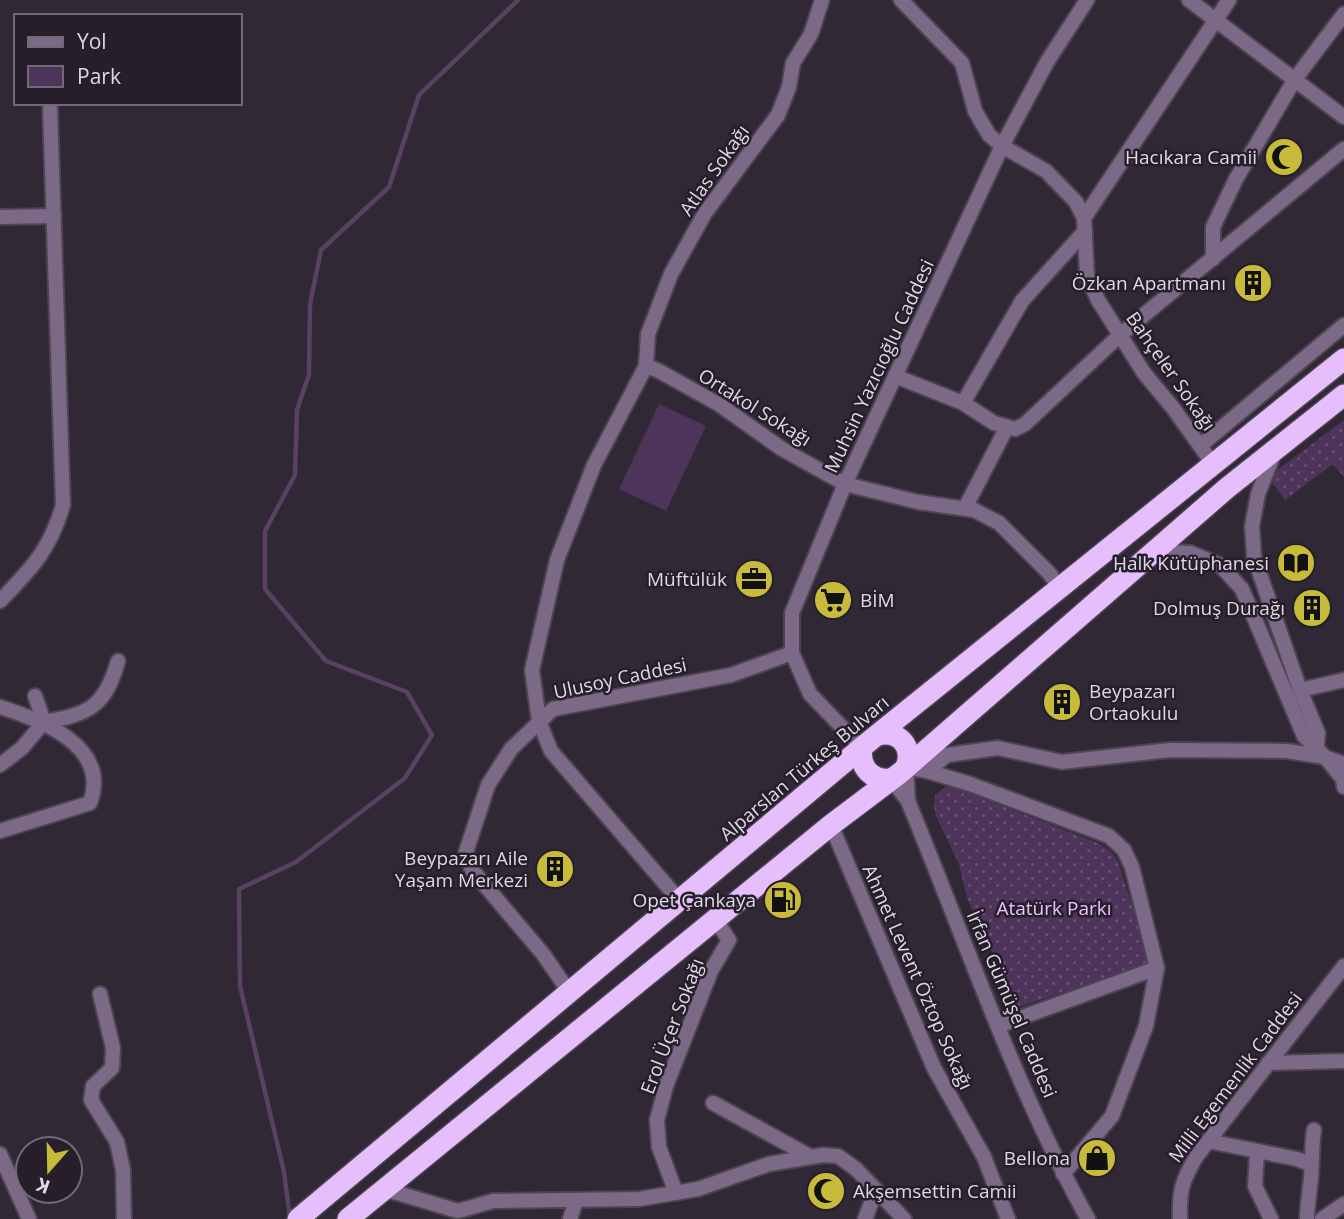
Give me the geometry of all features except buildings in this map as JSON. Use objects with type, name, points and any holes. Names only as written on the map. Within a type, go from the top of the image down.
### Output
[{"type":"highway","name":"Alparslan Türkeş Bulvarı","points":[[298,1219],[870,741],[1344,359]]},
{"type":"highway","points":[[348,1219],[898,773],[1154,551],[1344,395]]},
{"type":"highway","points":[[895,735],[904,742],[909,755],[898,773],[879,779],[868,773],[862,761],[870,741],[895,735]]},
{"type":"street","name":"Atlas Sokağı","points":[[646,366],[648,334],[670,274],[705,213],[778,115],[789,87],[793,63],[811,34],[822,0]]},
{"type":"street","points":[[901,0],[962,63],[975,111],[989,135],[1002,146],[1046,171],[1062,185],[1076,202],[1084,224]]},
{"type":"street","name":"Muhsin Yazıcıoğlu Caddesi","points":[[870,741],[810,694],[792,653],[792,613],[845,484],[1002,146],[1047,62],[1087,0]]},
{"type":"street","points":[[1189,0],[1344,117]]},
{"type":"street","points":[[963,403],[1022,301],[1084,224],[1229,0]]},
{"type":"street","points":[[1213,259],[1213,227],[1236,179],[1295,79],[1344,14]]},
{"type":"street","points":[[0,601],[41,556],[55,532],[64,505],[50,108]]},
{"type":"street","points":[[895,376],[963,403],[994,423],[1015,429],[1025,424],[1120,335],[1344,149]]},
{"type":"street","points":[[0,217],[54,216]]},
{"type":"street","name":"Bahçeler Sokağı","points":[[1084,224],[1087,276],[1098,300],[1144,373],[1213,464]]},
{"type":"street","points":[[1200,446],[1344,325]]},
{"type":"street","name":"Ortakol Sokağı","points":[[646,366],[720,405],[782,450],[845,484],[918,502],[965,508],[999,523],[1049,573],[1060,589]]},
{"type":"street","name":"Ulusoy Caddesi","points":[[539,721],[533,670],[557,560],[594,465],[646,366]]},
{"type":"street","points":[[965,508],[1007,427]]},
{"type":"street","points":[[1276,449],[1256,505],[1252,527],[1254,557],[1300,691],[1318,733],[1321,751]]},
{"type":"street","points":[[1154,551],[1191,553],[1220,565],[1242,589],[1304,736],[1321,751],[1343,779],[1344,787]]},
{"type":"street","name":"Ulusoy Caddesi","points":[[539,721],[553,709],[730,674],[792,653]]},
{"type":"street","points":[[0,765],[22,748],[44,722],[75,717],[96,703],[107,691],[118,661]]},
{"type":"street","points":[[1300,691],[1344,680]]},
{"type":"street","points":[[35,696],[44,722]]},
{"type":"street","points":[[0,707],[44,722],[72,740],[85,754],[93,784],[90,803],[0,831]]},
{"type":"street","points":[[570,993],[543,954],[472,870],[466,852],[488,785],[511,749],[539,721],[551,751],[680,901]]},
{"type":"street","points":[[927,771],[947,754],[998,748],[1062,762],[1170,750],[1321,751],[1344,764]]},
{"type":"street","points":[[898,773],[927,771],[970,784],[1109,836],[1124,850],[1132,867],[1157,968],[1146,1026],[1112,1116],[1063,1174]]},
{"type":"street","name":"İrfan Gümüşel Caddesi","points":[[898,773],[998,1026],[1063,1174],[1088,1219]]},
{"type":"street","name":"Ahmet Levent Öztop Sokağı","points":[[831,825],[934,1068],[984,1157],[1007,1219]]},
{"type":"street","name":"Erol Üçer Sokağı","points":[[676,1193],[660,1147],[657,1119],[666,1086],[711,971],[729,940],[715,919]]},
{"type":"street","name":"Milli Egemenlik Caddesi","points":[[1180,1219],[1182,1179],[1208,1141],[1344,966]]},
{"type":"street","points":[[998,1026],[1157,968]]},
{"type":"street","points":[[100,994],[113,1048],[112,1068],[93,1086],[91,1100],[117,1142],[123,1170],[124,1219]]},
{"type":"street","points":[[1268,1063],[1344,1061]]},
{"type":"street","points":[[713,1103],[811,1157]]},
{"type":"street","points":[[1307,1219],[1314,1130]]},
{"type":"street","points":[[1208,1141],[1310,1164]]},
{"type":"street","points":[[1257,1152],[1255,1186],[1271,1219]]},
{"type":"street","points":[[0,1154],[14,1181]]},
{"type":"street","points":[[384,1189],[453,1215],[494,1201],[639,1199],[698,1189],[769,1164],[823,1155],[838,1156],[856,1169],[904,1219]]},
{"type":"street","points":[[865,1219],[876,1190]]},
{"type":"street","points":[[570,1219],[576,1201]]},
{"type":"street","points":[[1322,1219],[1344,1204]]},
{"type":"green space","points":[[659,404],[706,426],[666,511],[619,489]]},
{"type":"green space","points":[[1344,420],[1344,477],[1333,464],[1285,500],[1268,477]]},
{"type":"green space","name":"Atatürk Parkı","points":[[948,785],[968,790],[972,794],[1100,844],[1112,853],[1118,861],[1151,964],[1018,1007],[967,898],[959,864],[936,816],[935,795]]},
{"type":"waterway","points":[[290,1218],[284,1172],[240,986],[239,889],[296,862],[405,778],[432,735],[407,692],[326,661],[265,589],[265,531],[295,475],[297,410],[309,375],[310,304],[321,250],[389,187],[419,95],[518,0]]},
{"type":"place","name":"Hacıkara Camii","points":[[1284,157]]},
{"type":"place","name":"Özkan Apartmanı","points":[[1253,283]]},
{"type":"place","name":"Halk Kütüphanesi","points":[[1296,563]]},
{"type":"place","name":"Müftülük","points":[[754,579]]},
{"type":"place","name":"BİM","points":[[833,600]]},
{"type":"place","name":"Dolmuş Durağı","points":[[1312,608]]},
{"type":"place","name":"Beypazarı Ortaokulu","points":[[1062,702]]},
{"type":"place","name":"Beypazarı Aile Yaşam Merkezi","points":[[555,869]]},
{"type":"place","name":"Opet Çankaya","points":[[783,900]]},
{"type":"place","name":"Bellona","points":[[1097,1158]]},
{"type":"place","name":"Akşemsettin Camii","points":[[826,1191]]}]
